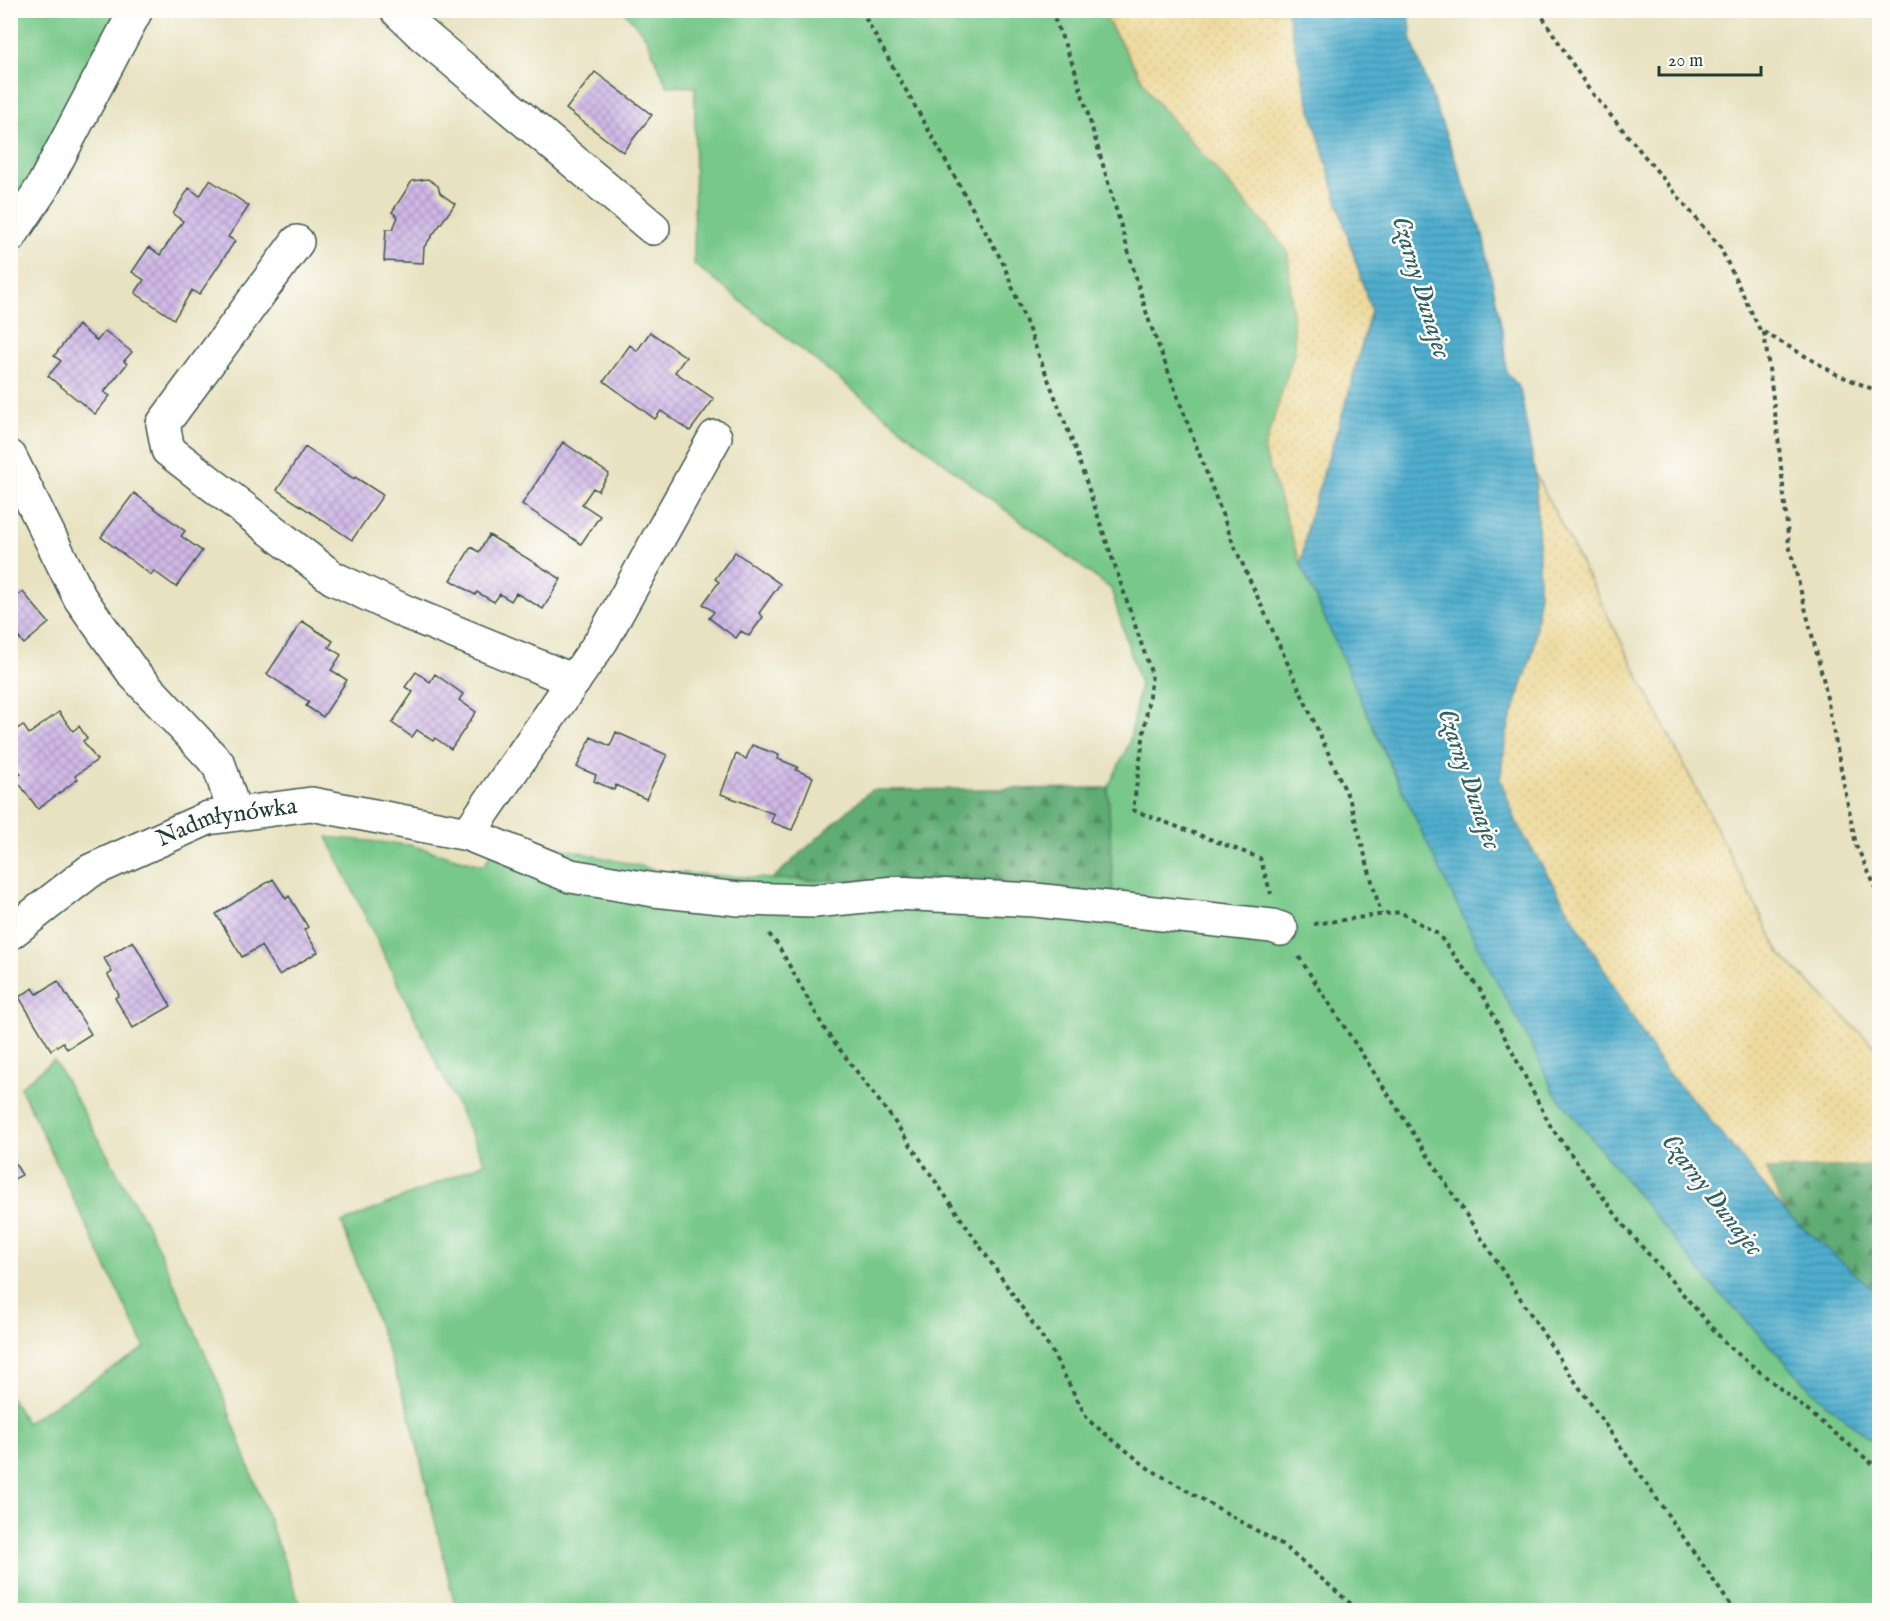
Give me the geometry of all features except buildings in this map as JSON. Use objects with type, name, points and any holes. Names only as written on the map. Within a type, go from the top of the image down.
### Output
[{"type":"street","points":[[10,236],[42,188],[136,10]]},
{"type":"street","points":[[397,10],[653,228]]},
{"type":"street","points":[[297,242],[163,424],[168,450],[333,578],[408,613],[574,681]]},
{"type":"street","points":[[468,834],[602,639],[715,437]]},
{"type":"street","points":[[10,457],[80,598],[134,674],[219,765],[235,814]]},
{"type":"street","name":"Nadmłynówka","points":[[10,933],[90,871],[208,818],[311,804],[468,834],[571,876],[654,890],[739,899],[814,901],[895,893],[1035,900],[1272,926],[1281,929]]},
{"type":"path","points":[[861,10],[1003,263],[1074,446],[1152,675],[1133,810],[1260,858],[1281,929],[1563,1364],[1734,1611]]},
{"type":"path","points":[[1051,10],[1075,70],[1148,318],[1233,543],[1350,801],[1381,914]]},
{"type":"path","points":[[1539,10],[1588,88],[1720,248],[1760,330],[1836,374],[1880,392]]},
{"type":"path","points":[[1764,332],[1790,545],[1823,678],[1856,845],[1880,897]]},
{"type":"path","points":[[739,899],[778,945],[825,1030],[892,1118],[1051,1350],[1088,1420],[1148,1468],[1285,1547],[1358,1611]]},
{"type":"path","points":[[1281,929],[1400,912],[1438,934],[1481,991],[1551,1127],[1625,1227],[1727,1346],[1880,1470]]},
{"type":"green space","points":[[119,10],[11,213],[11,11]]},
{"type":"green space","points":[[624,11],[1102,11],[1153,98],[1288,251],[1295,350],[1264,450],[1301,565],[1389,763],[1466,922],[1554,1092],[1709,1282],[1821,1399],[1879,1446],[1879,1610],[456,1610],[409,1411],[342,1223],[485,1163],[327,837],[410,845],[484,866],[500,834],[666,872],[772,879],[945,883],[1113,896],[1108,788],[1129,744],[1140,684],[1111,589],[971,484],[694,264],[695,87],[667,86],[646,37]]},
{"type":"green space","points":[[1108,788],[1113,896],[945,883],[772,879],[871,790]]},
{"type":"green space","points":[[54,1060],[152,1234],[219,1385],[302,1610],[11,1610],[11,1398],[26,1423],[145,1348],[20,1087]]},
{"type":"green space","points":[[1868,1165],[1879,1173],[1879,1295],[1787,1214],[1764,1170]]},
{"type":"sand","points":[[1102,11],[1287,11],[1306,92],[1371,310],[1347,399],[1308,523],[1301,565],[1264,450],[1295,350],[1288,251],[1153,98]]},
{"type":"sand","points":[[1535,473],[1781,955],[1879,1051],[1879,1173],[1868,1165],[1765,1170],[1787,1214],[1660,1063],[1517,824],[1500,779],[1507,731],[1534,647],[1539,595]]},
{"type":"water","name":"Czarny Dunajec","points":[[1287,11],[1409,11],[1412,42],[1483,236],[1503,334],[1506,371],[1520,389],[1535,473],[1539,595],[1534,648],[1507,731],[1500,779],[1517,824],[1660,1063],[1787,1214],[1879,1295],[1879,1446],[1821,1399],[1709,1282],[1554,1092],[1443,875],[1301,565],[1308,523],[1347,399],[1371,310],[1306,92]]}]
